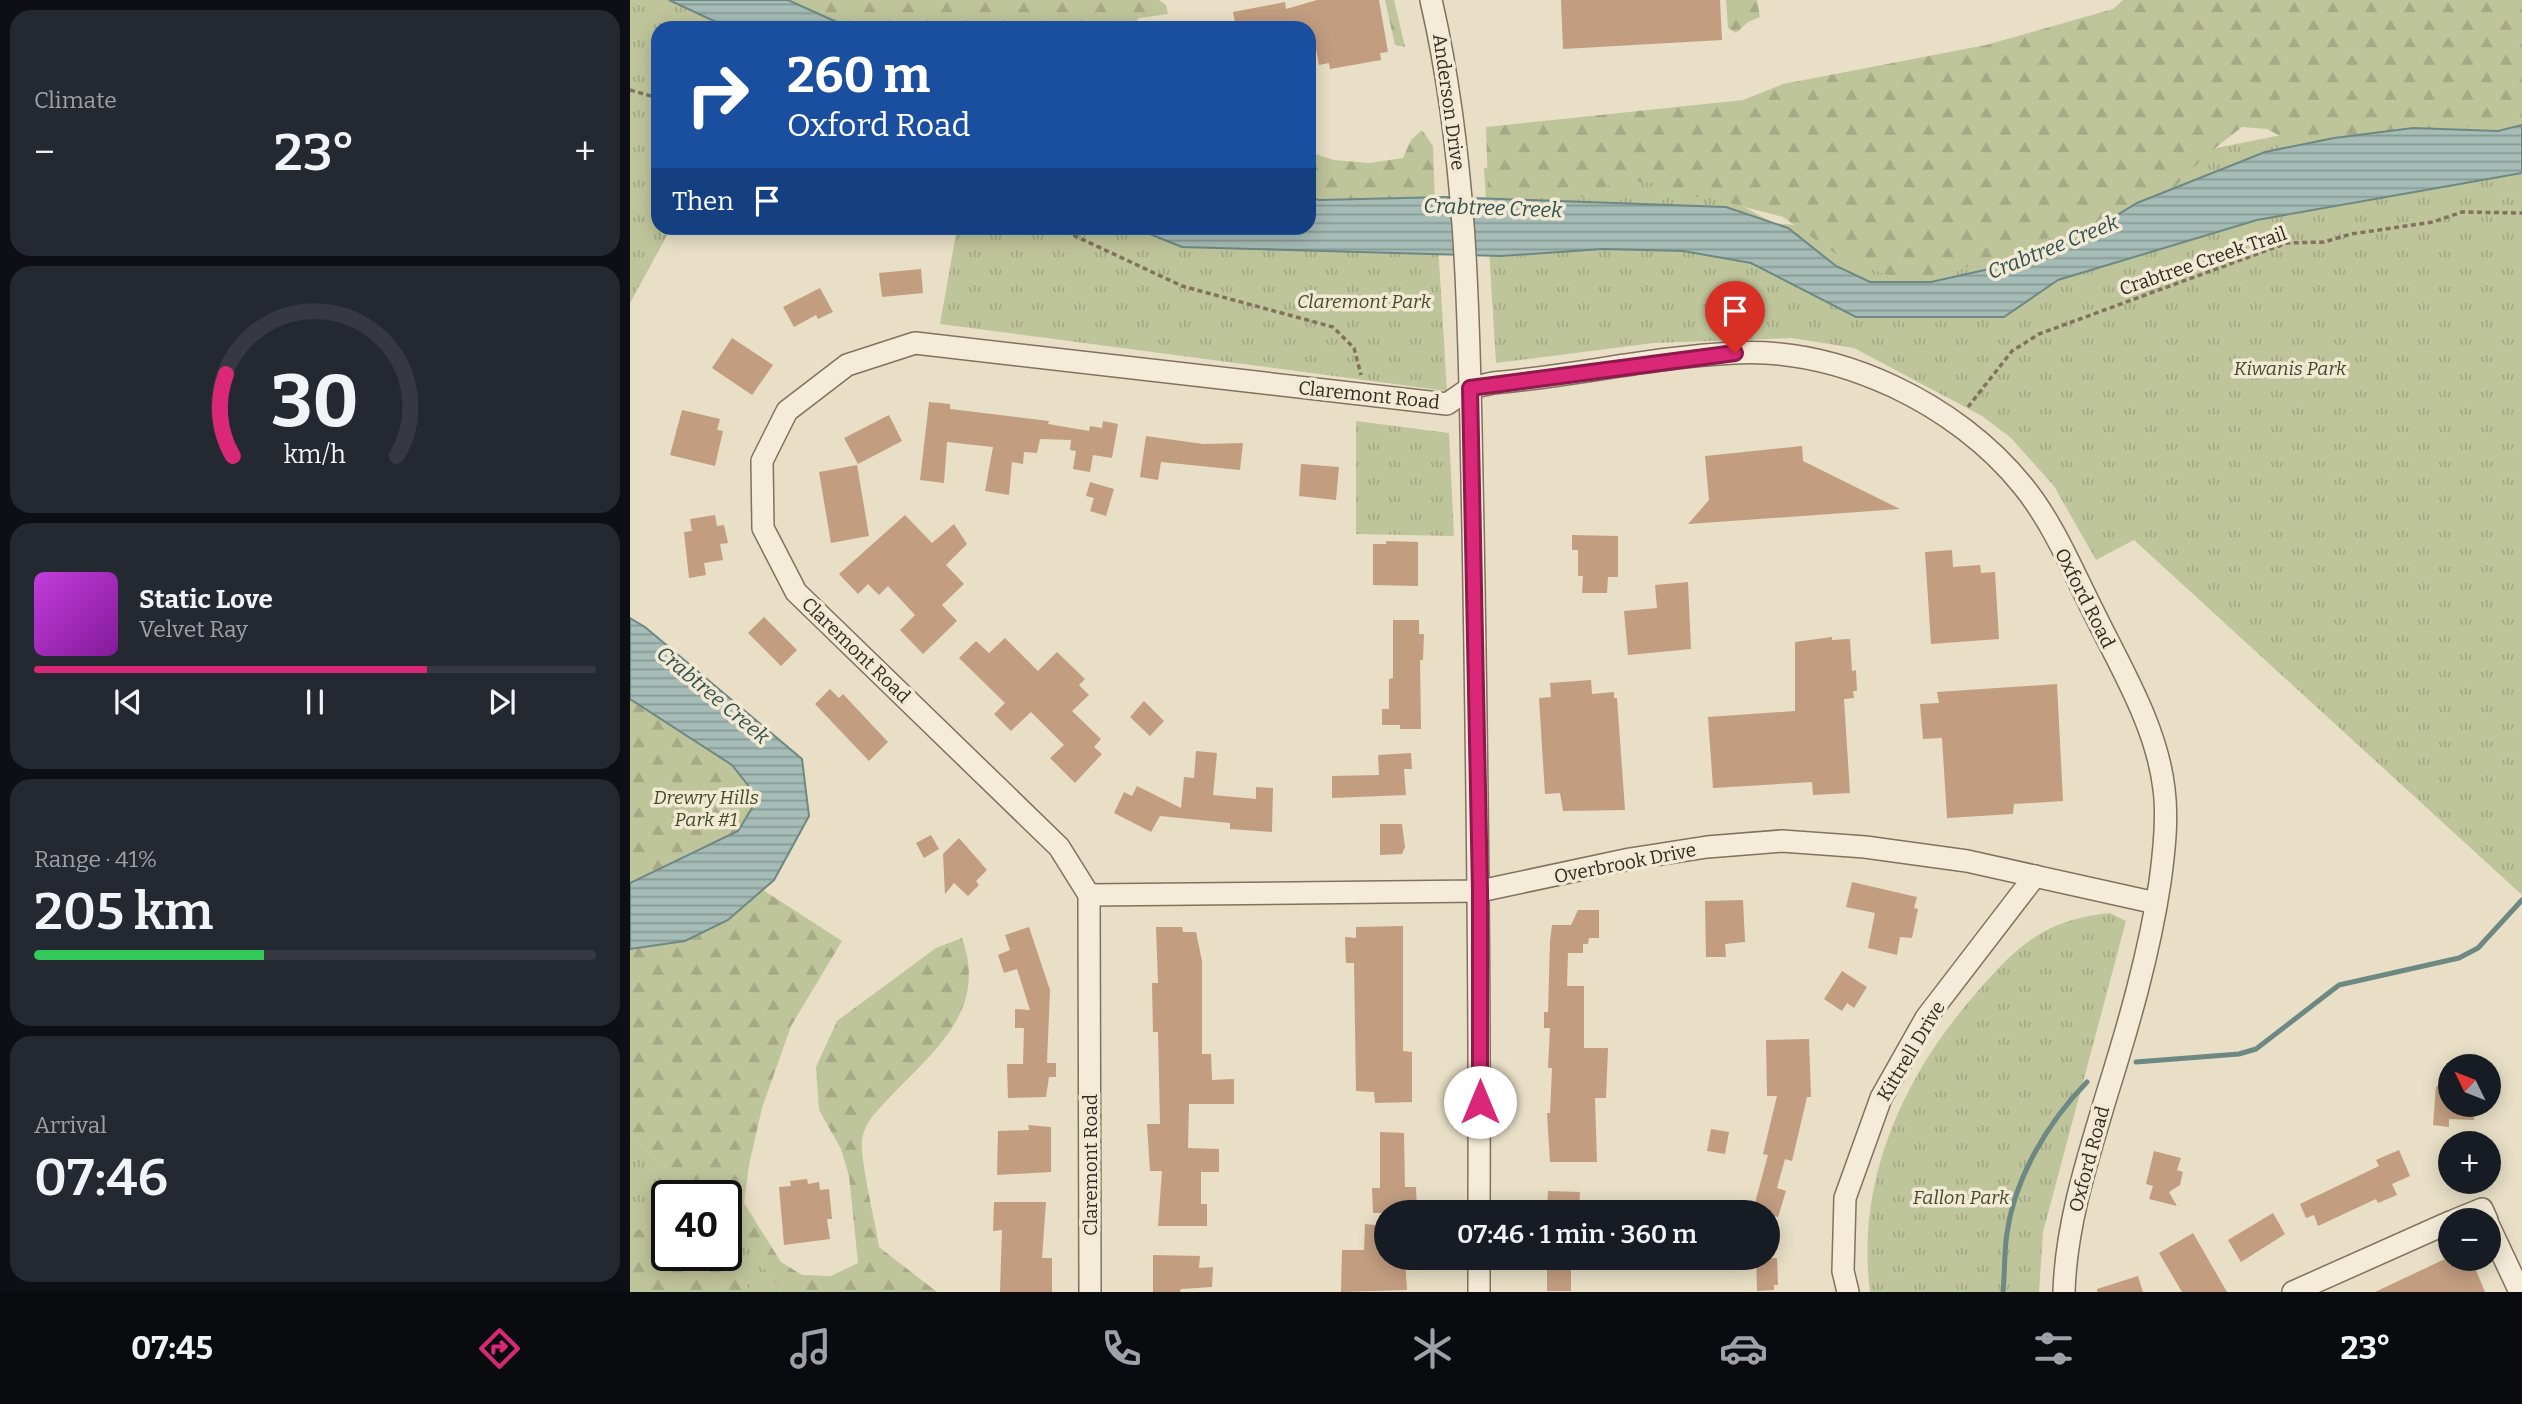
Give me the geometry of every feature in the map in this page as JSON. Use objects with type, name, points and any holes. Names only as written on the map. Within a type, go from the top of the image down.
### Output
[{"type":"street","name":"Anderson Drive","points":[[1431,0],[1446,65],[1458,159],[1470,388],[1480,891],[1479,1200]]},
{"type":"street","name":"Claremont Road","points":[[1090,1292],[1089,895],[1059,847],[796,592],[763,528],[762,461],[787,411],[847,365],[915,343],[1447,404],[1470,388]]},
{"type":"street","name":"Oxford Road","points":[[1470,388],[1735,353],[1799,355],[1864,374],[1948,419],[1989,451],[2021,484],[2039,508],[2146,717],[2164,788],[2164,841],[2156,903],[2125,1037],[2079,1187],[2065,1261],[2064,1292]]},
{"type":"street","name":"Overbrook Drive","points":[[1089,895],[1480,891],[1630,859],[1707,847],[1782,841],[1865,847],[1967,861],[2156,903]]},
{"type":"street","name":"Kittrell Drive","points":[[1848,1292],[1843,1271],[1845,1198],[1881,1098],[1926,1018],[2035,876]]},
{"type":"street","points":[[2293,1292],[2438,1227]]},
{"type":"street","points":[[2501,1251],[2519,1292]]},
{"type":"street","points":[[1479,1270],[1479,1292]]},
{"type":"path","points":[[630,90],[651,96]]},
{"type":"path","name":"Crabtree Creek Trail","points":[[1968,407],[2012,351],[2039,334],[2275,247],[2433,222],[2462,212],[2522,213]]},
{"type":"path","points":[[1074,235],[1182,286],[1333,327],[1354,348],[1360,364],[1360,395]]},
{"type":"green space","points":[[630,0],[744,0],[788,21],[651,21],[651,235],[667,235],[630,303]]},
{"type":"green space","points":[[755,0],[1159,0],[1166,5],[1168,14],[1139,18],[1136,21],[798,21]]},
{"type":"green space","points":[[1385,0],[1394,0],[1405,47],[1395,45]]},
{"type":"green space","points":[[1726,0],[1757,0],[1760,17],[1748,22],[1736,33],[1728,28]]},
{"type":"green space","points":[[2123,0],[2522,0],[2522,129],[2506,121],[2324,146],[2288,140],[2267,129],[2242,127],[2205,156],[2166,196],[2109,226],[2069,236],[2038,239],[1947,275],[1888,275],[1846,261],[1783,217],[1706,197],[1677,197],[1672,187],[1661,184],[1614,184],[1583,197],[1488,191],[1486,127],[1743,100],[1783,84],[1986,45],[2113,9]]},
{"type":"green space","name":"Kiwanis Park","points":[[2522,83],[2522,895],[2134,540],[2096,560],[2054,486],[2011,438],[1982,416],[1854,348],[1792,338],[1654,343],[1496,363],[1484,168],[1575,154],[1735,202],[1773,223],[1814,227],[2338,124]]},
{"type":"green space","points":[[1422,130],[1433,146],[1435,205],[1334,205],[1316,198],[1316,154],[1334,160],[1369,163],[1403,158],[1411,140]]},
{"type":"green space","name":"Claremont Park","points":[[1316,228],[1437,228],[1447,391],[940,324],[956,235],[1316,235]]},
{"type":"green space","points":[[1356,421],[1449,433],[1454,536],[1356,534]]},
{"type":"green space","name":"Drewry Hills Park #1","points":[[630,699],[732,765],[758,798],[738,831],[630,883]]},
{"type":"green space","points":[[763,890],[842,941],[791,1026],[762,1108],[749,1165],[744,1203],[781,1262],[802,1275],[831,1276],[858,1263],[849,1176],[841,1149],[819,1110],[816,1067],[837,1021],[936,948],[962,938],[968,964],[968,987],[963,1008],[939,1045],[872,1117],[862,1141],[879,1247],[937,1292],[781,1292],[742,1236],[742,1180],[679,1180],[630,1136],[630,949],[685,941],[728,920]]},
{"type":"green space","name":"Fallon Park","points":[[2110,913],[2126,921],[2043,1232],[2039,1292],[1870,1292],[1867,1251],[1877,1173],[1889,1135],[1924,1064],[1971,999],[2016,952],[2047,930],[2065,922]]},
{"type":"green space","points":[[630,1136],[679,1180],[651,1180],[651,1226],[630,1232]]},
{"type":"green space","points":[[651,1226],[651,1271],[735,1271],[751,1292],[630,1292],[630,1232]]},
{"type":"green space","points":[[742,1236],[781,1292],[751,1292],[735,1271],[742,1271]]},
{"type":"water","points":[[669,0],[788,0],[834,21],[714,21]]},
{"type":"water","name":"Crabtree Creek","points":[[2522,125],[2522,173],[2257,220],[2058,280],[2004,317],[1856,317],[1751,263],[1683,251],[1603,249],[1501,256],[1182,247],[1152,235],[1316,235],[1316,199],[1445,197],[1726,207],[1788,228],[1836,266],[1870,282],[1931,282],[1989,269],[2073,242],[2137,203],[2265,152],[2334,138],[2413,128],[2498,131]]},
{"type":"water","name":"Crabtree Creek","points":[[630,618],[645,627],[802,759],[809,816],[774,880],[728,920],[685,941],[630,949],[630,883],[738,831],[758,798],[732,765],[630,699]]},
{"type":"building","points":[[1317,0],[1379,0],[1388,52],[1380,53],[1381,60],[1330,69],[1329,63],[1319,65],[1316,21],[1235,21],[1233,12],[1285,2],[1286,9]]},
{"type":"building","points":[[1561,0],[1720,0],[1722,40],[1563,49]]},
{"type":"building","points":[[921,269],[923,293],[882,297],[879,273]]},
{"type":"building","points":[[820,288],[833,312],[818,319],[816,315],[794,327],[783,307]]},
{"type":"building","points":[[732,338],[773,365],[752,395],[712,368]]},
{"type":"building","points":[[929,402],[950,404],[950,409],[1049,421],[1048,424],[1089,431],[1090,426],[1102,428],[1103,421],[1118,424],[1112,458],[1093,455],[1090,472],[1073,469],[1076,451],[1070,450],[1071,440],[1040,439],[1037,453],[1024,452],[1023,464],[1012,462],[1009,495],[985,491],[993,447],[947,442],[944,483],[920,480]]},
{"type":"building","points":[[682,410],[720,419],[717,430],[723,431],[715,466],[670,455]]},
{"type":"building","points":[[889,415],[902,441],[858,464],[844,438]]},
{"type":"building","points":[[1146,436],[1203,444],[1243,443],[1240,470],[1161,462],[1158,480],[1140,477]]},
{"type":"building","points":[[1802,446],[1803,461],[1900,509],[1688,524],[1709,500],[1705,456]]},
{"type":"building","points":[[1301,464],[1339,467],[1336,500],[1299,496]]},
{"type":"building","points":[[857,465],[869,536],[831,543],[819,472]]},
{"type":"building","points":[[1090,482],[1114,489],[1106,516],[1090,511],[1094,498],[1086,496]]},
{"type":"building","points":[[715,515],[717,526],[724,525],[728,543],[720,544],[723,560],[704,563],[706,575],[689,578],[684,532],[692,531],[690,519]]},
{"type":"building","points":[[905,515],[932,543],[954,524],[967,544],[946,565],[964,584],[942,605],[957,621],[923,654],[900,630],[915,615],[888,586],[879,595],[868,584],[858,594],[839,574]]},
{"type":"building","points":[[1572,535],[1618,536],[1618,577],[1608,577],[1607,593],[1582,593],[1583,576],[1578,576],[1578,550],[1572,550]]},
{"type":"building","points":[[1386,541],[1418,542],[1418,586],[1373,585],[1373,544],[1386,544]]},
{"type":"building","points":[[1952,550],[1953,567],[1980,565],[1981,573],[1995,572],[1999,639],[1931,644],[1925,552]]},
{"type":"building","points":[[1688,582],[1691,649],[1628,655],[1624,611],[1657,608],[1655,585]]},
{"type":"building","points":[[764,617],[797,650],[781,666],[748,633]]},
{"type":"building","points":[[1393,620],[1419,620],[1419,634],[1424,634],[1423,660],[1420,660],[1421,729],[1400,729],[1400,725],[1382,725],[1382,709],[1389,709],[1389,679],[1393,678]]},
{"type":"building","points":[[1832,637],[1832,640],[1850,639],[1852,671],[1856,670],[1857,691],[1853,691],[1854,698],[1844,699],[1850,793],[1813,795],[1812,782],[1713,788],[1708,717],[1795,711],[1795,642]]},
{"type":"building","points":[[1005,638],[1038,671],[1057,652],[1085,679],[1079,685],[1089,695],[1072,711],[1101,739],[1094,747],[1102,754],[1075,783],[1050,758],[1064,745],[1031,712],[1011,731],[994,714],[1005,703],[959,658],[976,641],[989,653]]},
{"type":"building","points":[[1591,680],[1592,694],[1614,692],[1614,698],[1617,698],[1625,810],[1563,811],[1560,793],[1545,794],[1539,698],[1551,697],[1550,683]]},
{"type":"building","points":[[2057,684],[2063,801],[2014,804],[2013,814],[1947,818],[1942,738],[1923,739],[1920,704],[1939,703],[1937,692]]},
{"type":"building","points":[[830,689],[839,698],[843,694],[888,742],[869,761],[815,704]]},
{"type":"building","points":[[1144,701],[1164,721],[1150,736],[1130,717]]},
{"type":"building","points":[[1196,751],[1217,753],[1213,795],[1256,799],[1256,787],[1273,788],[1272,832],[1230,829],[1230,823],[1160,816],[1151,832],[1114,813],[1124,792],[1132,796],[1137,786],[1181,808],[1184,777],[1194,778]]},
{"type":"building","points":[[1411,753],[1412,769],[1404,769],[1406,795],[1332,798],[1332,776],[1379,775],[1378,755]]},
{"type":"building","points":[[1380,824],[1402,824],[1405,847],[1402,854],[1380,855]]},
{"type":"building","points":[[931,835],[939,849],[924,858],[916,843]]},
{"type":"building","points":[[959,838],[987,870],[976,881],[979,885],[968,896],[954,883],[945,894],[943,854]]},
{"type":"building","points":[[1852,882],[1917,897],[1914,908],[1918,909],[1912,938],[1900,937],[1897,955],[1868,948],[1875,913],[1846,907]]},
{"type":"building","points":[[1743,900],[1745,942],[1725,944],[1726,957],[1706,957],[1705,901]]},
{"type":"building","points":[[1578,910],[1599,910],[1599,938],[1589,938],[1588,944],[1583,944],[1583,953],[1568,953],[1567,986],[1584,986],[1584,1048],[1608,1048],[1606,1098],[1595,1098],[1597,1162],[1550,1162],[1547,1113],[1550,1113],[1552,1068],[1548,1068],[1550,1028],[1544,1028],[1544,1012],[1548,1012],[1550,941],[1552,925],[1571,925]]},
{"type":"building","points":[[1403,926],[1403,1051],[1412,1052],[1412,1102],[1375,1103],[1374,1092],[1356,1091],[1354,963],[1346,963],[1345,937],[1356,938],[1356,927]]},
{"type":"building","points":[[1029,927],[1050,990],[1047,1063],[1056,1063],[1056,1077],[1049,1077],[1046,1097],[1008,1098],[1007,1064],[1023,1064],[1024,1028],[1015,1028],[1015,1009],[1030,1010],[1017,969],[1004,973],[998,955],[1010,950],[1005,935]]},
{"type":"building","points":[[1156,927],[1182,927],[1183,932],[1196,932],[1202,961],[1202,1054],[1211,1054],[1212,1080],[1234,1079],[1234,1104],[1189,1104],[1188,1148],[1219,1149],[1219,1172],[1201,1172],[1201,1204],[1207,1204],[1207,1226],[1158,1226],[1162,1171],[1150,1171],[1147,1124],[1160,1124],[1158,1032],[1153,1032],[1152,983],[1158,983]]},
{"type":"building","points":[[1842,971],[1867,987],[1854,1008],[1847,1003],[1842,1011],[1824,999]]},
{"type":"building","points":[[1809,1039],[1811,1097],[1807,1097],[1792,1161],[1785,1159],[1777,1188],[1786,1191],[1780,1210],[1780,1200],[1756,1200],[1768,1155],[1763,1154],[1777,1096],[1767,1096],[1766,1040]]},
{"type":"building","points":[[2436,1086],[2438,1117],[2474,1117],[2474,1120],[2449,1119],[2449,1127],[2433,1125]]},
{"type":"building","points":[[1028,1125],[1051,1127],[1051,1172],[997,1175],[998,1131],[1029,1130]]},
{"type":"building","points":[[1711,1129],[1729,1132],[1725,1154],[1707,1151]]},
{"type":"building","points":[[1380,1132],[1404,1133],[1405,1187],[1416,1187],[1416,1200],[1374,1200],[1373,1213],[1372,1188],[1380,1188]]},
{"type":"building","points":[[2399,1150],[2410,1176],[2392,1184],[2397,1195],[2378,1203],[2376,1199],[2318,1226],[2314,1215],[2306,1218],[2300,1204],[2379,1166],[2376,1160]]},
{"type":"building","points":[[2154,1151],[2181,1158],[2177,1170],[2183,1172],[2180,1185],[2169,1192],[2177,1206],[2149,1199],[2153,1186],[2146,1184]]},
{"type":"building","points":[[807,1179],[808,1184],[819,1182],[820,1190],[829,1189],[832,1219],[827,1219],[830,1239],[784,1245],[779,1187],[791,1186],[790,1181]]},
{"type":"building","points":[[1548,1191],[1580,1192],[1580,1200],[1548,1200]]},
{"type":"building","points":[[994,1202],[1046,1202],[1042,1258],[1052,1258],[1052,1292],[1000,1292],[1002,1230],[993,1231]]},
{"type":"building","points":[[2273,1213],[2285,1234],[2241,1262],[2228,1240]]},
{"type":"building","points":[[1365,1224],[1374,1225],[1374,1270],[1406,1270],[1407,1290],[1341,1292],[1342,1250],[1364,1250]]},
{"type":"building","points":[[2193,1233],[2227,1292],[2182,1292],[2159,1253]]},
{"type":"building","points":[[1153,1255],[1200,1256],[1199,1268],[1213,1267],[1212,1287],[1181,1289],[1180,1292],[1153,1292]]},
{"type":"building","points":[[2438,1262],[2438,1271],[2476,1271],[2485,1292],[2375,1292]]},
{"type":"building","points":[[1547,1270],[1571,1270],[1571,1291],[1547,1291]]},
{"type":"building","points":[[1756,1270],[1777,1270],[1778,1285],[1774,1285],[1774,1290],[1757,1291]]},
{"type":"building","points":[[2138,1276],[2143,1292],[2097,1292],[2097,1289]]},
{"type":"waterway","points":[[2136,1062],[2239,1054],[2256,1049],[2339,985],[2459,958],[2478,948],[2522,900]]},
{"type":"waterway","points":[[2003,1292],[2005,1247],[2017,1191],[2047,1133],[2087,1082]]},
{"type":"route","points":[[1480,1102],[1480,891],[1470,388],[1735,353]]}]
